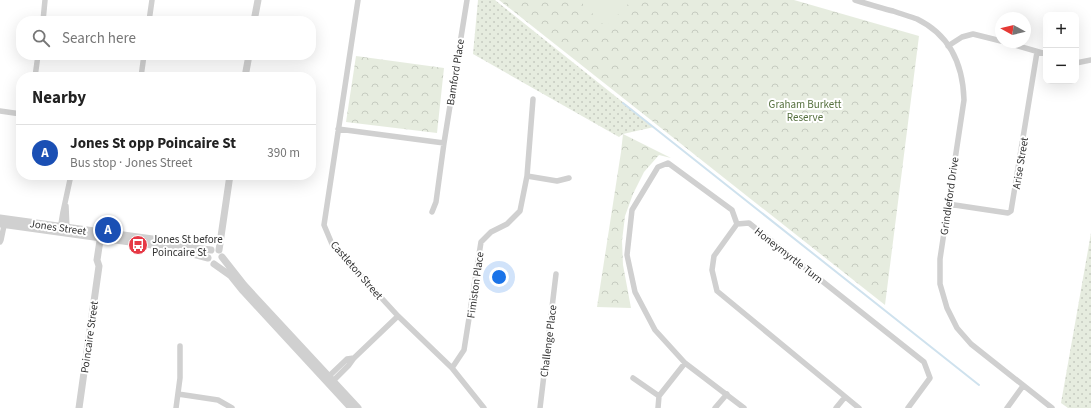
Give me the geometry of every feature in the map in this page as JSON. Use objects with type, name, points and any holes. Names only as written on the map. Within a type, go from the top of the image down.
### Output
[{"type":"street","points":[[43,16],[45,0]]},
{"type":"street","points":[[150,16],[152,0]]},
{"type":"street","points":[[255,16],[258,0]]},
{"type":"street","name":"Castleton Street","points":[[358,0],[324,225],[332,244],[398,316],[452,368],[484,408]]},
{"type":"street","name":"Bamford Place","points":[[432,212],[436,202],[467,0]]},
{"type":"street","name":"Grindleford Drive","points":[[855,0],[916,19],[929,26],[940,35],[956,58],[963,86],[964,100],[940,259],[940,284],[947,308],[957,328],[972,344],[1052,408]]},
{"type":"street","points":[[948,46],[962,37],[973,34],[995,40]]},
{"type":"street","points":[[1024,48],[1043,53]]},
{"type":"street","name":"Arise Street","points":[[948,204],[1008,213],[1011,211],[1037,52]]},
{"type":"street","points":[[36,72],[37,60]]},
{"type":"street","points":[[142,72],[143,60]]},
{"type":"street","points":[[246,72],[248,60]]},
{"type":"street","points":[[1079,62],[1091,60]]},
{"type":"street","name":"Fimiston Place","points":[[452,368],[464,350],[481,242],[491,232],[507,224],[520,212],[527,176],[533,99]]},
{"type":"street","points":[[0,111],[16,113]]},
{"type":"street","points":[[338,129],[444,143]]},
{"type":"street","points":[[744,408],[685,363],[655,330],[634,292],[628,255],[632,210],[658,167],[668,163],[732,210],[737,224],[714,256],[712,270],[717,291],[859,408]]},
{"type":"street","points":[[527,176],[557,182],[569,178]]},
{"type":"street","points":[[64,230],[70,180]]},
{"type":"street","points":[[214,264],[221,261],[229,180]]},
{"type":"street","points":[[0,242],[2,221]]},
{"type":"street","name":"Jones Street","points":[[2,221],[166,247],[208,258]]},
{"type":"street","name":"Honeymyrtle Turn","points":[[737,224],[748,223],[924,362],[930,378],[908,408]]},
{"type":"street","name":"Jones Street","points":[[103,236],[168,241],[194,248],[215,249],[221,254]]},
{"type":"street","name":"Poincaire Street","points":[[79,408],[98,266],[102,260],[103,236]]},
{"type":"street","points":[[211,250],[208,254],[210,262],[231,276],[243,291],[358,408]]},
{"type":"street","points":[[221,254],[244,285],[329,380],[351,408]]},
{"type":"street","name":"Challenge Place","points":[[540,408],[556,274]]},
{"type":"street","points":[[329,380],[347,359],[354,358],[398,316]]},
{"type":"street","points":[[176,408],[180,378],[180,346]]},
{"type":"street","points":[[658,408],[659,396],[685,363]]},
{"type":"street","points":[[633,378],[659,396]]},
{"type":"street","points":[[1006,408],[1023,386]]},
{"type":"street","points":[[178,394],[218,400],[232,408]]},
{"type":"street","points":[[715,408],[727,394]]},
{"type":"street","points":[[836,408],[845,397]]},
{"type":"green space","points":[[478,0],[495,0],[654,127],[623,134],[619,137],[473,54]]},
{"type":"green space","name":"Graham Burkett Reserve","points":[[499,0],[794,0],[919,36],[885,305]]},
{"type":"green space","points":[[579,0],[632,0],[606,27]]},
{"type":"green space","points":[[356,56],[444,68],[437,133],[346,122]]},
{"type":"green space","points":[[623,134],[671,158],[659,155],[644,172],[633,194],[625,216],[622,241],[623,265],[631,308],[597,307],[621,152]]},
{"type":"green space","points":[[1091,233],[1091,408],[1068,408],[1061,403]]},
{"type":"waterway","points":[[623,103],[979,385]]},
{"type":"place","name":"Jones St opp Poincaire St","points":[[108,230]]},
{"type":"place","name":"Jones St before Poincaire St","points":[[138,245]]}]
